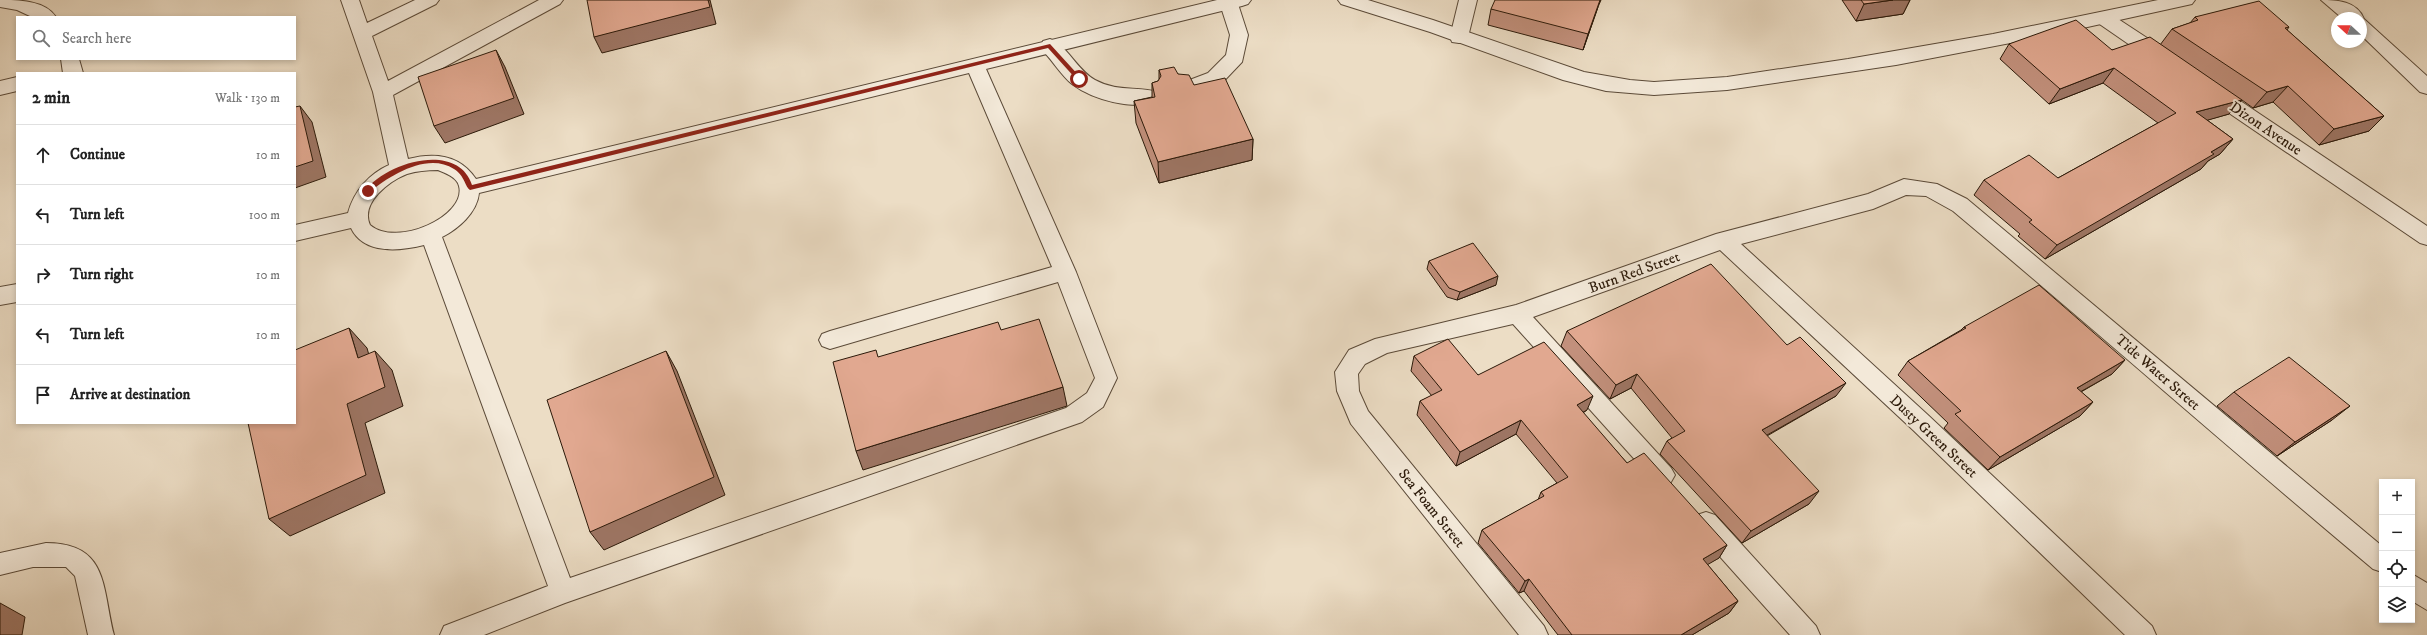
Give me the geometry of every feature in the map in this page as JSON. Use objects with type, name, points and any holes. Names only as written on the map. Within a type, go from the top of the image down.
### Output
[{"type":"street","points":[[0,0],[21,4],[44,16]]},
{"type":"street","points":[[350,0],[383,92],[400,168]]},
{"type":"street","points":[[362,33],[430,0]]},
{"type":"street","points":[[383,92],[554,0]]},
{"type":"street","points":[[1346,0],[1459,37],[1534,66],[1605,84],[1654,90],[1694,88],[1858,65],[1956,48],[2105,19],[2186,0]]},
{"type":"street","points":[[1459,37],[1468,0]]},
{"type":"street","points":[[2330,0],[2347,12]]},
{"type":"street","points":[[470,188],[974,64],[1235,2],[1239,35],[1235,57],[1215,78],[1186,90]]},
{"type":"street","points":[[2105,19],[2177,68]]},
{"type":"street","points":[[2367,30],[2427,87]]},
{"type":"street","points":[[1050,46],[1079,79],[1104,92],[1133,99],[1151,96]]},
{"type":"street","points":[[70,60],[72,72]]},
{"type":"street","points":[[453,635],[563,592],[1074,415],[1095,400],[1106,378],[1065,272],[974,64]]},
{"type":"street","name":"Dizon Avenue","points":[[2197,81],[2427,237]]},
{"type":"street","points":[[0,88],[16,84]]},
{"type":"street","points":[[440,162],[455,167],[466,176],[470,188],[467,201],[460,214],[447,225],[431,235],[410,242],[391,243],[374,239],[362,231],[357,219],[359,205],[368,191],[382,178],[400,168],[420,163],[440,162]]},
{"type":"street","name":"Burn Red Street","points":[[1346,372],[1357,357],[1383,345],[1517,314],[1723,240],[1873,201],[1904,187],[1930,189]]},
{"type":"street","name":"Tide Water Street","points":[[1930,189],[1960,205],[2122,340],[2273,471],[2379,559]]},
{"type":"street","points":[[296,233],[357,219]]},
{"type":"street","points":[[431,235],[563,592]]},
{"type":"street","name":"Dusty Green Street","points":[[1723,240],[1921,423],[2143,635]]},
{"type":"street","points":[[830,340],[1065,272]]},
{"type":"street","points":[[0,296],[16,293]]},
{"type":"street","points":[[1517,314],[1675,489]]},
{"type":"street","name":"Sea Foam Street","points":[[1346,372],[1348,391],[1359,417],[1535,635]]},
{"type":"street","points":[[1691,507],[1807,635]]},
{"type":"street","points":[[0,564],[41,554],[72,556],[85,568],[101,635]]},
{"type":"street","points":[[2413,587],[2427,598]]},
{"type":"building","points":[[587,0],[708,0],[710,7],[594,37]]},
{"type":"building","points":[[1495,0],[1600,0],[1588,34],[1491,9]]},
{"type":"building","points":[[1861,0],[1893,0],[1864,4]]},
{"type":"building","points":[[2259,1],[2289,27],[2285,28],[2384,116],[2334,129],[2288,86],[2267,92],[2172,29],[2198,20],[2195,17]]},
{"type":"building","points":[[2076,20],[2112,50],[2150,37],[2242,100],[2196,112],[2233,139],[2211,152],[2214,154],[2057,245],[2029,222],[2032,220],[1984,180],[2029,155],[2058,178],[2176,113],[2114,68],[2060,89],[2009,44]]},
{"type":"building","points":[[496,50],[514,98],[434,126],[418,77]]},
{"type":"building","points":[[1174,67],[1178,74],[1189,75],[1194,85],[1225,78],[1253,139],[1158,162],[1134,101],[1155,97],[1152,83],[1158,81],[1161,76],[1159,70]]},
{"type":"building","points":[[300,106],[313,161],[296,167],[296,107]]},
{"type":"building","points":[[1473,243],[1498,276],[1460,292],[1449,288],[1429,261]]},
{"type":"building","points":[[1711,264],[1787,345],[1800,337],[1846,383],[1762,430],[1819,491],[1751,531],[1667,441],[1685,431],[1637,374],[1616,385],[1567,331]]},
{"type":"building","points":[[2039,285],[2125,360],[2077,388],[2093,402],[2000,457],[1955,414],[1961,411],[1908,361],[1966,328],[1964,327]]},
{"type":"building","points":[[1039,319],[1063,387],[856,451],[833,362],[876,350],[878,357],[998,322],[1001,330]]},
{"type":"building","points":[[349,328],[358,358],[375,351],[385,387],[347,404],[366,475],[269,519],[248,424],[296,424],[296,350]]},
{"type":"building","points":[[1448,339],[1478,375],[1544,342],[1593,396],[1577,405],[1627,463],[1644,453],[1727,545],[1703,559],[1738,601],[1681,635],[1572,635],[1529,579],[1525,581],[1482,530],[1544,496],[1541,492],[1568,477],[1521,420],[1460,452],[1420,401],[1442,390],[1414,356]]},
{"type":"building","points":[[666,351],[714,477],[590,532],[547,400]]},
{"type":"building","points":[[2289,357],[2350,406],[2295,442],[2234,392]]},
{"type":"route","points":[[368,191],[382,178],[400,168],[420,163],[440,162],[455,167],[466,176],[470,188],[1050,46],[1079,79]]}]
